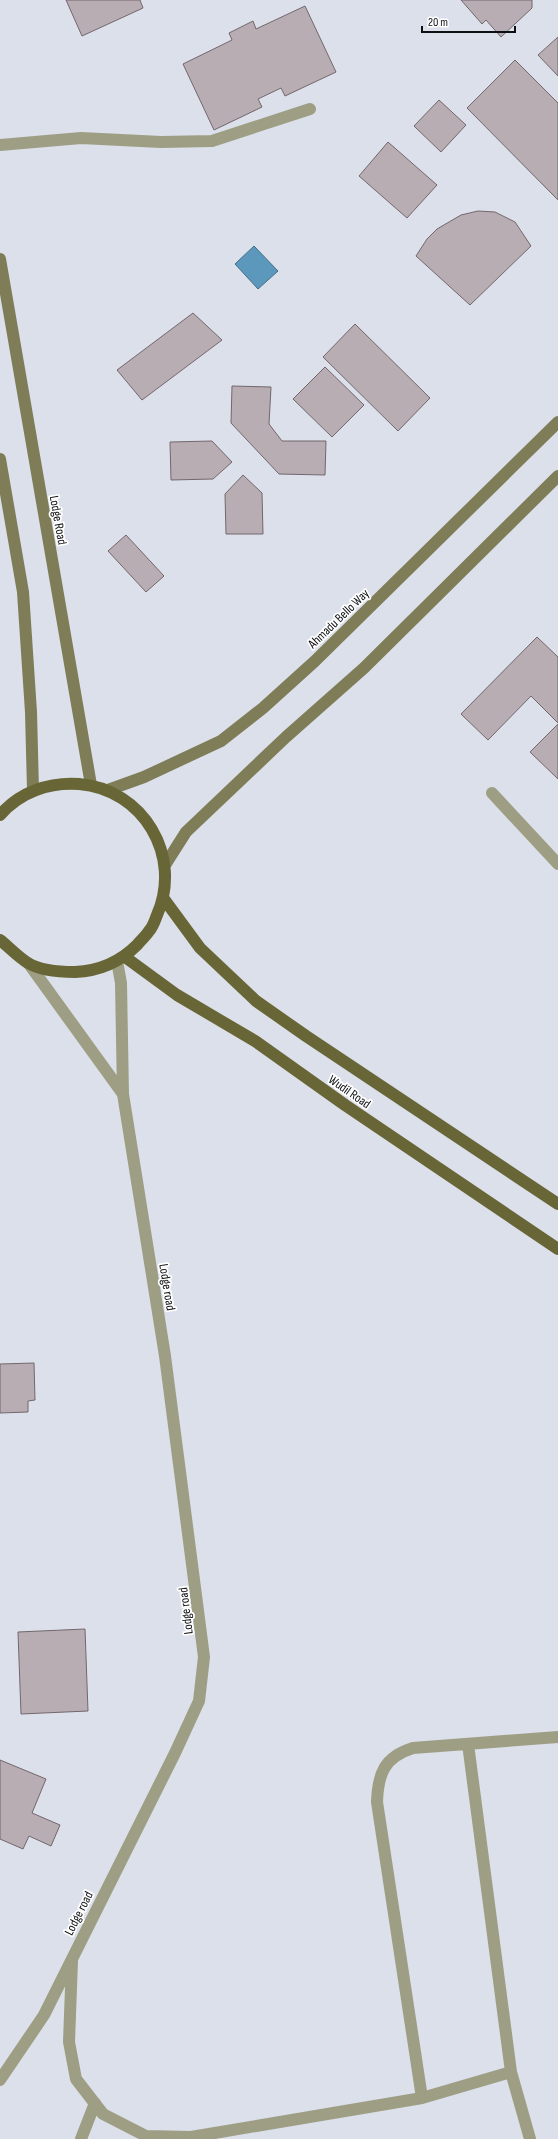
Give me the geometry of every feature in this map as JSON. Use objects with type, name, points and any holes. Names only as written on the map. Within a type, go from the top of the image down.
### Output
[{"type":"main road","name":"Lodge Road","points":[[0,259],[91,785]]},
{"type":"main road","name":"Ahmadu Bello Way","points":[[108,790],[144,778],[221,741],[263,708],[315,661],[558,422]]},
{"type":"main road","points":[[0,459],[24,592],[31,712],[33,790]]},
{"type":"main road","points":[[165,865],[186,832],[254,767],[364,668],[558,476]]},
{"type":"main road","points":[[0,940],[29,964],[58,972],[88,972],[121,959],[150,931],[164,899],[165,865],[156,834],[135,808],[108,790],[91,785],[62,783],[33,790],[3,808]]},
{"type":"main road","name":"Wudil Road","points":[[164,899],[200,948],[256,1001],[558,1204]]},
{"type":"main road","name":"Wudil Road","points":[[121,959],[177,995],[255,1041],[345,1105],[558,1249]]},
{"type":"street","points":[[0,144],[81,138],[161,142],[212,141],[310,109]]},
{"type":"street","points":[[492,794],[558,864]]},
{"type":"street","name":"Lodge road","points":[[0,2080],[44,2015],[72,1956],[176,1753],[199,1701],[204,1657],[165,1356],[123,1094],[121,959]]},
{"type":"street","points":[[29,964],[123,1094]]},
{"type":"street","points":[[422,2098],[377,1802],[378,1782],[385,1766],[399,1753],[413,1748],[558,1738]]},
{"type":"street","points":[[468,1744],[511,2072],[530,2139]]},
{"type":"street","points":[[72,1956],[69,2042],[76,2079],[103,2114],[146,2136],[191,2137],[422,2098],[511,2072]]},
{"type":"street","points":[[81,2139],[95,2103]]},
{"type":"water","points":[[254,246],[278,271],[258,289],[235,264]]},
{"type":"building","points":[[66,0],[140,0],[143,8],[82,36]]},
{"type":"building","points":[[461,0],[532,0],[532,8],[501,37],[486,20],[482,24]]},
{"type":"building","points":[[305,6],[336,72],[285,96],[281,88],[258,99],[262,107],[214,130],[183,64],[232,40],[229,33],[253,21],[256,29]]},
{"type":"building","points":[[558,37],[558,76],[538,55]]},
{"type":"building","points":[[515,60],[558,103],[558,200],[467,108]]},
{"type":"building","points":[[439,100],[466,125],[441,152],[414,126]]},
{"type":"building","points":[[388,142],[437,185],[407,218],[359,176]]},
{"type":"building","points":[[478,211],[495,212],[515,222],[531,246],[470,305],[416,256],[427,239],[437,229],[461,215]]},
{"type":"building","points":[[193,313],[222,340],[142,400],[117,370]]},
{"type":"building","points":[[355,324],[430,398],[398,431],[323,357]]},
{"type":"building","points":[[325,367],[364,405],[332,437],[293,399]]},
{"type":"building","points":[[232,386],[271,387],[269,424],[282,441],[326,441],[325,475],[279,474],[231,423]]},
{"type":"building","points":[[212,441],[232,462],[213,479],[171,480],[170,442]]},
{"type":"building","points":[[243,475],[262,493],[263,534],[226,534],[225,494]]},
{"type":"building","points":[[126,535],[164,576],[146,592],[108,551]]},
{"type":"building","points":[[537,637],[558,657],[558,723],[531,696],[488,740],[461,714]]},
{"type":"building","points":[[558,724],[558,779],[530,752]]},
{"type":"building","points":[[34,1363],[35,1400],[28,1401],[28,1412],[0,1413],[0,1364]]},
{"type":"building","points":[[85,1629],[88,1711],[21,1714],[18,1632]]},
{"type":"building","points":[[0,1760],[46,1779],[32,1813],[60,1825],[51,1846],[29,1836],[23,1849],[0,1839]]}]
